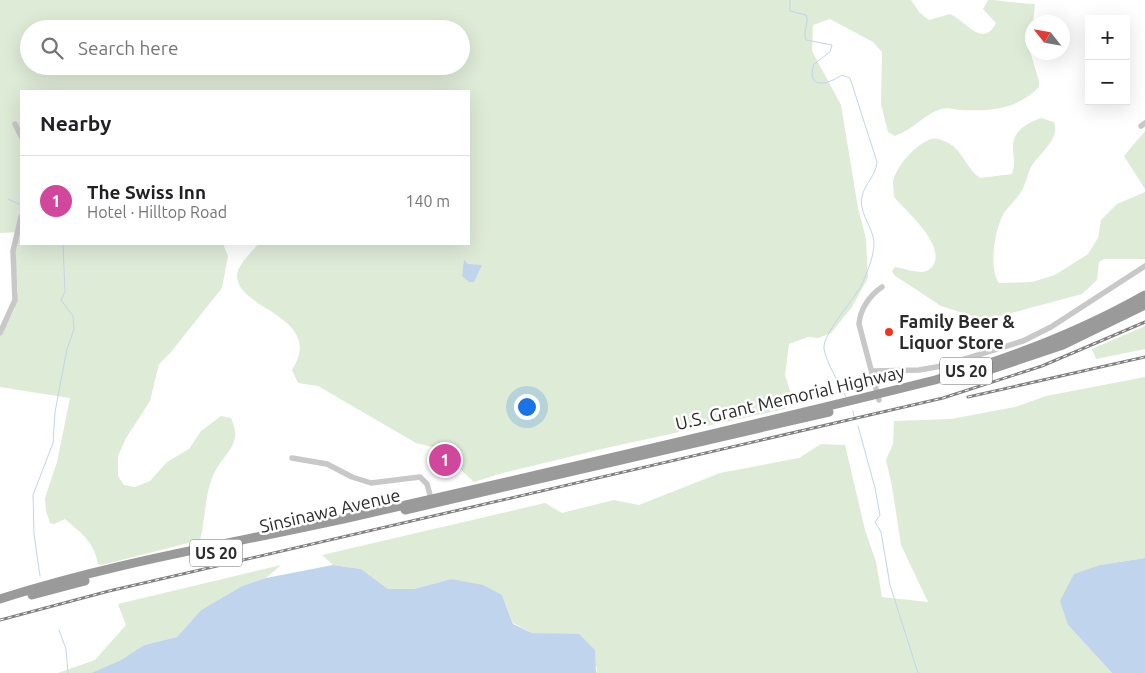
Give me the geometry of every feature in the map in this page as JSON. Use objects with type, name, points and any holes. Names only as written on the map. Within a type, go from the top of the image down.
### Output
[{"type":"highway","name":"U.S. Grant Memorial Highway","points":[[879,397],[983,367],[1039,346],[1098,320],[1145,295]]},
{"type":"highway","name":"U.S. Grant Memorial Highway","points":[[432,501],[990,371],[1036,355],[1089,333],[1145,305]]},
{"type":"highway","name":"Sinsinawa Avenue","points":[[0,599],[113,568],[432,501]]},
{"type":"highway","name":"Sinsinawa Avenue","points":[[0,605],[107,576],[432,501]]},
{"type":"street","points":[[15,124],[20,134]]},
{"type":"street","points":[[0,333],[15,300],[13,251],[20,221]]},
{"type":"street","points":[[872,371],[937,368],[997,351],[1059,323],[1145,266]]},
{"type":"street","points":[[879,397],[859,325],[859,318],[868,301],[882,287]]},
{"type":"street","points":[[292,458],[328,464],[352,477],[371,483],[420,477],[426,481],[432,501]]},
{"type":"green space","points":[[0,0],[911,0],[920,13],[929,20],[950,14],[974,31],[986,34],[996,23],[983,9],[988,0],[1035,4],[1034,15],[1025,15],[1025,60],[1033,60],[1039,87],[1030,95],[1002,108],[982,110],[941,109],[895,136],[888,132],[881,104],[882,52],[873,42],[830,19],[813,25],[812,51],[841,105],[858,208],[866,239],[868,278],[852,307],[831,333],[818,338],[808,337],[789,344],[785,375],[792,397],[785,409],[606,448],[499,474],[474,482],[462,471],[458,460],[450,451],[416,443],[318,386],[298,383],[292,370],[299,352],[298,337],[290,325],[250,297],[241,288],[237,276],[242,263],[257,245],[470,245],[470,90],[20,90],[20,245],[223,245],[228,256],[222,288],[171,352],[159,364],[150,401],[126,438],[118,456],[118,476],[124,485],[135,487],[150,481],[167,462],[189,449],[201,431],[221,416],[231,418],[235,436],[234,442],[217,468],[210,484],[200,540],[102,565],[98,564],[90,543],[81,533],[65,519],[54,524],[50,523],[46,511],[45,498],[57,462],[70,398],[0,387],[0,337],[14,310],[18,291],[15,261],[18,232],[0,233]]},
{"type":"green space","points":[[1041,118],[1054,122],[1054,134],[1048,146],[1031,167],[1021,192],[1004,213],[998,228],[993,258],[999,283],[1032,282],[1055,275],[1088,254],[1098,238],[1101,220],[1117,204],[1145,192],[1145,259],[1104,259],[1099,262],[1097,280],[1082,294],[985,320],[941,306],[894,275],[892,271],[895,267],[919,272],[927,271],[934,264],[936,256],[929,237],[894,197],[893,182],[898,169],[907,156],[925,142],[937,139],[953,146],[972,171],[980,178],[1012,174],[1014,163],[1013,141],[1015,136],[1022,128]]},
{"type":"green space","points":[[1145,131],[1145,189],[1124,156]]},
{"type":"green space","points":[[1145,326],[1145,349],[1096,359],[1092,349]]},
{"type":"green space","points":[[1145,377],[1145,558],[1100,565],[1068,625],[1112,673],[596,673],[597,668],[579,635],[532,633],[513,623],[502,595],[451,579],[414,589],[388,589],[361,569],[333,565],[322,555],[545,503],[562,513],[614,500],[639,505],[720,473],[799,458],[821,444],[845,445],[865,530],[876,562],[882,597],[928,602],[901,545],[886,460],[893,444],[894,421],[951,419],[1015,407],[1046,396]]},
{"type":"green space","points":[[281,565],[266,578],[242,586],[201,610],[177,637],[144,645],[121,660],[91,673],[58,673],[95,660],[126,625],[118,604]]},
{"type":"water","points":[[464,260],[468,264],[482,265],[474,282],[469,282],[462,276]]},
{"type":"water","points":[[1145,558],[1145,673],[1112,673],[1068,625],[1060,601],[1074,574],[1100,565]]},
{"type":"water","points":[[333,565],[361,569],[388,589],[414,589],[451,579],[483,585],[502,595],[513,624],[532,633],[579,634],[595,650],[596,673],[91,673],[121,660],[144,645],[177,637],[201,610],[242,586],[266,578]]},
{"type":"waterway","points":[[790,0],[790,11],[806,15],[806,40],[832,45],[830,52],[814,64],[812,72],[815,82],[824,83],[842,75],[850,78],[877,162],[875,171],[863,191],[861,202],[872,232],[874,244],[872,259],[858,291],[828,335],[824,349],[827,360],[846,397]]},
{"type":"waterway","points":[[8,199],[20,205]]},
{"type":"waterway","points":[[40,576],[34,534],[33,495],[53,443],[55,412],[67,349],[74,329],[73,316],[61,300],[65,292],[63,245]]},
{"type":"waterway","points":[[853,411],[854,416]]},
{"type":"waterway","points":[[858,426],[875,488],[880,515],[875,522],[881,532],[890,585],[918,673]]},
{"type":"waterway","points":[[59,630],[66,649],[68,673]]},
{"type":"railway","points":[[0,620],[109,591],[943,398],[1042,366],[1145,322]]},
{"type":"railway","points":[[968,397],[1145,357]]},
{"type":"place","name":"Family Beer & Liquor Store","points":[[889,332]]},
{"type":"place","name":"The Swiss Inn","points":[[445,460]]}]
